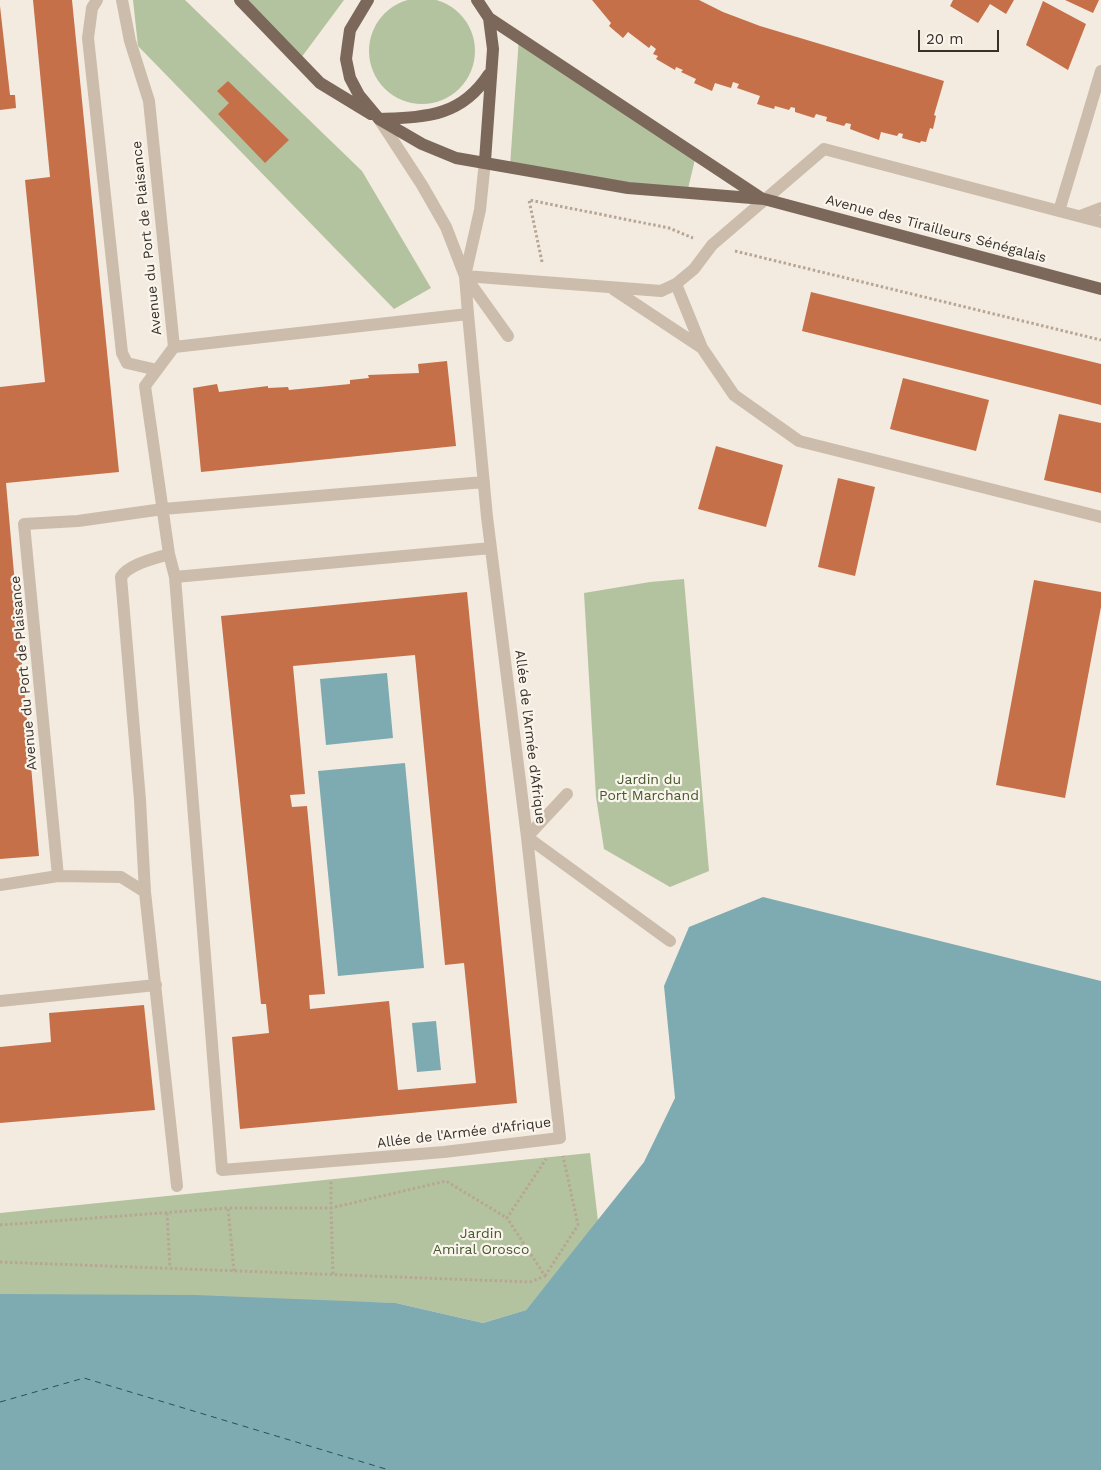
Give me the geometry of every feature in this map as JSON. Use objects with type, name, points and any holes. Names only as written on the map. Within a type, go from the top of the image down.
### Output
[{"type":"main road","name":"Avenue des Tirailleurs Sénégalais","points":[[240,0],[320,83],[422,144],[456,158],[485,161],[628,188],[764,199],[1101,289]]},
{"type":"main road","points":[[368,0],[350,30],[346,59],[350,78],[359,95],[379,119],[417,117],[452,108],[477,92],[490,72]]},
{"type":"main road","points":[[477,0],[489,18]]},
{"type":"main road","points":[[484,0],[489,18],[493,49],[485,161]]},
{"type":"main road","name":"Avenue des Tirailleurs Sénégalais","points":[[489,18],[764,199]]},
{"type":"street","points":[[97,0],[92,8],[88,38],[122,353],[127,363],[157,370]]},
{"type":"street","name":"Avenue du Port de Plaisance","points":[[58,876],[24,524],[78,520],[163,509],[145,386],[174,347],[148,101],[130,41],[122,0]]},
{"type":"street","points":[[1058,212],[1101,71]]},
{"type":"street","name":"Allée de l'Armée d'Afrique","points":[[379,119],[422,185],[446,227],[466,276]]},
{"type":"street","points":[[466,276],[661,291],[676,284],[694,270],[712,245],[824,149],[1101,222]]},
{"type":"street","name":"Allée de l'Armée d'Afrique","points":[[174,577],[222,1170],[330,1163],[560,1138],[527,837],[491,548],[468,314],[466,276],[480,210],[485,161]]},
{"type":"street","points":[[1080,216],[1101,208]]},
{"type":"street","points":[[466,276],[508,336]]},
{"type":"street","points":[[676,284],[702,348],[734,395],[798,441],[1101,518]]},
{"type":"street","points":[[610,287],[702,348]]},
{"type":"street","points":[[174,347],[468,314]]},
{"type":"street","points":[[484,482],[163,509],[174,577],[491,548]]},
{"type":"street","points":[[169,554],[136,566],[124,573],[121,578],[140,800],[145,892],[177,1186]]},
{"type":"street","points":[[567,794],[527,837],[670,942]]},
{"type":"street","points":[[0,885],[58,876],[121,877],[145,892]]},
{"type":"street","points":[[0,1000],[156,985]]},
{"type":"path","points":[[539,281],[542,262],[529,200],[668,228],[712,245],[1101,340]]},
{"type":"path","points":[[507,1218],[560,1138]]},
{"type":"path","points":[[0,1262],[530,1282],[544,1276],[578,1225],[560,1138]]},
{"type":"path","points":[[330,1163],[333,1274]]},
{"type":"path","points":[[0,1225],[228,1208],[331,1208],[446,1181],[507,1218],[544,1276]]},
{"type":"path","points":[[228,1208],[234,1271]]},
{"type":"path","points":[[167,1213],[170,1268]]},
{"type":"green space","points":[[422,-2],[442,2],[459,14],[471,31],[475,51],[471,71],[459,88],[442,100],[422,104],[402,100],[385,88],[373,71],[369,51],[373,31],[385,14],[402,2]]},
{"type":"green space","points":[[133,0],[185,0],[362,171],[431,288],[394,309],[138,46]]},
{"type":"green space","points":[[240,0],[344,0],[298,62]]},
{"type":"green space","points":[[519,37],[696,155],[687,193],[510,166]]},
{"type":"green space","name":"Jardin du Port Marchand","points":[[684,579],[709,871],[670,887],[604,849],[596,797],[584,593],[650,582]]},
{"type":"green space","name":"Jardin Amiral Orosco","points":[[590,1153],[598,1221],[526,1310],[483,1323],[396,1303],[0,1295],[0,1213]]},
{"type":"water","points":[[387,673],[393,738],[326,745],[320,679]]},
{"type":"water","points":[[405,763],[424,968],[338,976],[318,771]]},
{"type":"water","points":[[763,897],[1101,981],[1101,1470],[0,1470],[0,1294],[195,1295],[396,1303],[483,1323],[526,1310],[644,1162],[675,1098],[664,986],[689,927]]},
{"type":"water","points":[[436,1021],[441,1070],[417,1072],[412,1023]]},
{"type":"building","points":[[33,0],[72,0],[119,472],[6,483],[39,856],[0,859],[0,387],[45,382],[25,180],[50,177]]},
{"type":"building","points":[[592,0],[699,0],[723,12],[760,26],[944,81],[934,115],[936,116],[933,129],[930,128],[926,142],[921,141],[920,143],[902,138],[903,134],[899,133],[897,136],[881,132],[879,140],[850,129],[851,124],[846,123],[844,126],[826,121],[827,117],[816,114],[814,118],[795,112],[795,108],[791,107],[789,110],[775,106],[774,109],[757,104],[760,96],[737,88],[739,84],[733,82],[731,88],[715,83],[712,91],[694,83],[696,79],[681,72],[683,70],[676,67],[675,70],[656,59],[658,56],[653,54],[656,49],[651,45],[649,48],[628,32],[623,38],[609,26],[611,23]]},
{"type":"building","points":[[953,0],[1014,0],[1006,14],[990,4],[978,23],[950,6]]},
{"type":"building","points":[[1065,0],[1099,0],[1093,13]]},
{"type":"building","points":[[1043,1],[1086,24],[1068,70],[1026,45]]},
{"type":"building","points":[[0,6],[10,95],[15,95],[16,108],[0,110]]},
{"type":"building","points":[[228,81],[289,140],[265,163],[218,114],[229,103],[217,91]]},
{"type":"building","points":[[811,292],[1101,364],[1101,405],[802,331]]},
{"type":"building","points":[[447,361],[456,446],[201,472],[193,388],[217,384],[219,392],[268,386],[268,388],[288,387],[289,390],[350,384],[350,380],[369,378],[368,375],[419,373],[418,364]]},
{"type":"building","points":[[903,378],[989,400],[976,451],[890,429]]},
{"type":"building","points":[[1059,414],[1101,423],[1101,493],[1044,480]]},
{"type":"building","points":[[716,446],[783,465],[766,527],[698,509]]},
{"type":"building","points":[[838,478],[875,487],[855,576],[818,567]]},
{"type":"building","points":[[1034,580],[1101,592],[1101,607],[1065,798],[996,785]]},
{"type":"building","points":[[467,592],[517,1103],[240,1129],[232,1037],[269,1033],[266,1004],[261,1004],[221,616]],"holes":[[[415,655],[445,965],[464,963],[476,1083],[398,1090],[389,1001],[310,1009],[309,995],[325,994],[307,806],[292,807],[290,795],[305,794],[293,666]]]},
{"type":"building","points":[[144,1005],[155,1110],[0,1123],[0,1047],[51,1042],[49,1013]]},
{"type":"ferry route","points":[[0,1402],[84,1378],[389,1470]]}]
